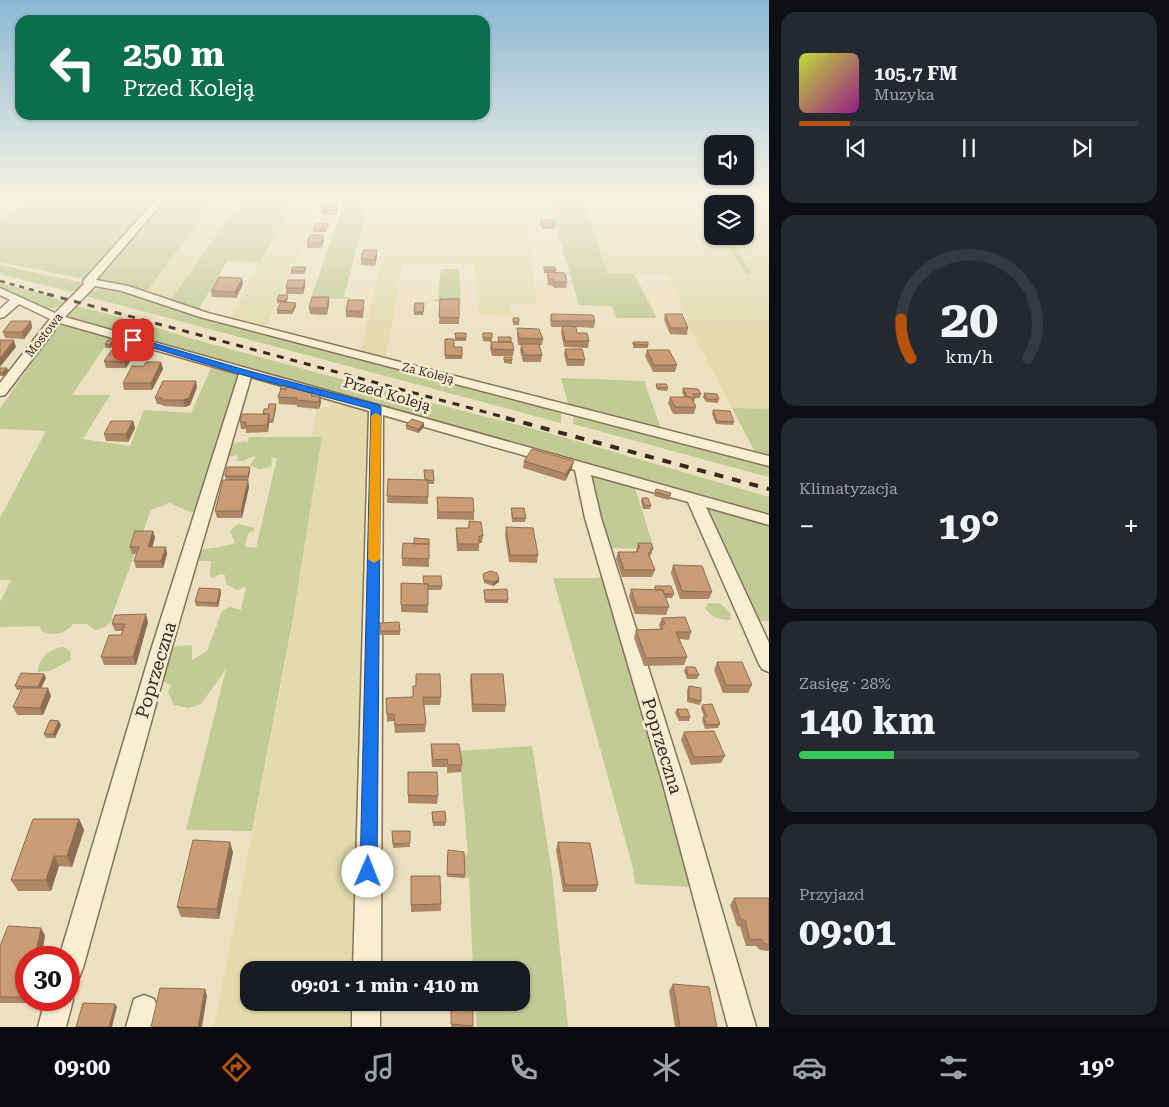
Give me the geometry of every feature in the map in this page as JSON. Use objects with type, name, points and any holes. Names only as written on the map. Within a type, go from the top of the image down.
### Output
[{"type":"street","name":"Mostowa","points":[[0,392],[57,318],[123,244]]},
{"type":"street","name":"Za Koleją","points":[[90,282],[124,288],[174,306],[232,323],[769,461]]},
{"type":"street","name":"Przed Koleją","points":[[0,291],[57,318],[769,520]]},
{"type":"street","points":[[0,315],[17,300]]},
{"type":"street","name":"Poprzeczna","points":[[75,946],[161,650],[246,373]]},
{"type":"street","points":[[367,961],[376,407]]},
{"type":"street","name":"Poprzeczna","points":[[582,466],[593,518],[674,784],[742,1027]]},
{"type":"street","points":[[694,498],[769,664]]},
{"type":"street","points":[[52,1027],[57,1011]]},
{"type":"street","points":[[366,1011],[366,1027]]},
{"type":"shaded area","points":[[183,244],[210,244],[170,300],[146,292]]},
{"type":"shaded area","points":[[270,244],[303,244],[266,326],[232,318],[259,262]]},
{"type":"shaded area","points":[[360,244],[528,244],[537,303],[510,303],[511,316],[478,314],[474,264],[403,262],[385,360],[361,351],[384,250],[359,249]]},
{"type":"shaded area","points":[[598,244],[727,245],[746,274],[733,245],[769,244],[769,409],[732,408],[685,319],[687,317],[668,274],[607,274]]},
{"type":"shaded area","points":[[334,399],[373,412],[363,961],[240,961],[240,1011],[363,1011],[363,1027],[214,1027],[290,641],[322,437],[312,437],[317,408],[331,407]]},
{"type":"green space","points":[[0,244],[119,244],[88,280],[0,262]]},
{"type":"green space","points":[[128,244],[183,244],[146,292],[97,280]]},
{"type":"green space","points":[[210,244],[270,244],[259,262],[227,261],[199,309],[170,300]]},
{"type":"green space","points":[[330,244],[358,244],[344,297],[351,298],[311,298]]},
{"type":"green space","points":[[561,244],[598,244],[607,273],[634,274],[657,318],[617,318],[612,306],[579,305]]},
{"type":"green space","points":[[727,245],[734,245],[752,274],[746,274]]},
{"type":"green space","points":[[0,265],[83,284],[79,290],[72,292],[63,290],[0,274]]},
{"type":"green space","points":[[441,269],[459,269],[461,305],[433,301],[438,299]]},
{"type":"green space","points":[[0,283],[47,295],[65,302],[58,307],[50,309],[41,308],[0,289]]},
{"type":"green space","points":[[99,289],[111,289],[249,330],[561,411],[561,423],[86,296],[88,292]]},
{"type":"green space","points":[[73,305],[352,382],[545,432],[769,497],[769,516],[197,353],[73,320],[66,312]]},
{"type":"green space","points":[[58,325],[86,329],[112,336],[72,395],[110,395],[83,439],[130,446],[144,410],[191,413],[212,366],[240,373],[197,513],[169,503],[151,510],[111,618],[114,619],[105,627],[95,630],[87,624],[73,624],[63,632],[52,634],[43,632],[39,626],[0,627],[0,602],[11,580],[0,580],[0,518],[46,431],[0,429],[0,409]]},
{"type":"green space","points":[[561,378],[644,381],[661,428],[654,428],[569,407]]},
{"type":"green space","points":[[732,408],[769,409],[769,455],[755,452]]},
{"type":"green space","points":[[574,416],[769,466],[769,477],[573,424]]},
{"type":"green space","points":[[249,437],[322,437],[292,624],[252,831],[186,830],[226,669],[201,704],[189,708],[174,705],[168,692],[171,685],[163,681],[160,674],[170,647],[192,645],[192,660],[207,651],[222,611],[230,607],[241,610],[246,587],[237,590],[226,584],[225,575],[220,574],[212,578],[210,575],[211,561],[196,561],[194,553],[204,549],[235,543],[230,531],[238,524],[254,528],[254,531],[248,533],[245,547],[256,548],[277,458],[271,457],[271,467],[260,469],[250,466],[256,458],[254,456],[243,461],[237,461],[238,455],[228,457],[224,454],[229,445],[244,441],[247,443]]},
{"type":"green space","points":[[592,473],[634,484],[654,549],[606,548],[588,476]]},
{"type":"green space","points":[[699,504],[769,522],[769,621],[755,621]]},
{"type":"green space","points":[[603,575],[694,887],[635,884],[633,868],[553,578],[598,578]]},
{"type":"green space","points":[[708,603],[721,604],[731,614],[730,620],[719,619],[710,614],[705,608]]},
{"type":"green space","points":[[64,647],[71,652],[70,660],[50,671],[38,672],[40,662],[46,655],[54,649]]},
{"type":"green space","points":[[532,746],[552,873],[568,1027],[477,1027],[476,1011],[530,1011],[530,961],[473,961],[469,878],[465,878],[464,855],[468,854],[459,751]]},
{"type":"building","points":[[363,250],[377,250],[375,260],[361,259]]},
{"type":"building","points":[[293,267],[306,267],[304,271],[291,271]]},
{"type":"building","points":[[544,267],[555,267],[556,270],[544,270]]},
{"type":"building","points":[[547,272],[565,273],[567,282],[554,282],[554,280],[549,279]]},
{"type":"building","points":[[219,277],[242,278],[235,292],[211,291]]},
{"type":"building","points":[[288,280],[305,280],[303,288],[286,288]]},
{"type":"building","points":[[279,295],[288,295],[286,301],[277,300]]},
{"type":"building","points":[[312,297],[329,297],[327,308],[309,308]]},
{"type":"building","points":[[440,299],[459,299],[459,318],[439,317]]},
{"type":"building","points":[[348,300],[364,300],[363,311],[346,311]]},
{"type":"building","points":[[281,302],[296,303],[292,311],[277,310]]},
{"type":"building","points":[[415,303],[424,303],[423,312],[414,312]]},
{"type":"building","points":[[551,314],[593,315],[595,321],[552,321]]},
{"type":"building","points":[[665,314],[682,314],[688,328],[671,328]]},
{"type":"building","points":[[513,318],[519,318],[519,322],[513,322]]},
{"type":"building","points":[[11,321],[31,321],[22,332],[3,332]]},
{"type":"building","points":[[562,326],[576,327],[577,333],[587,333],[589,341],[565,341]]},
{"type":"building","points":[[517,328],[539,329],[543,339],[519,338]]},
{"type":"building","points":[[455,333],[466,333],[466,338],[456,338]]},
{"type":"building","points":[[483,333],[492,333],[492,338],[483,338]]},
{"type":"building","points":[[498,337],[511,337],[511,342],[499,342]]},
{"type":"building","points":[[445,339],[454,339],[454,347],[462,347],[462,356],[445,355]]},
{"type":"building","points":[[0,340],[14,340],[0,358]]},
{"type":"building","points":[[108,340],[113,340],[110,345],[105,344]]},
{"type":"building","points":[[491,342],[512,342],[514,350],[492,349]]},
{"type":"building","points":[[633,342],[648,342],[648,345],[633,344]]},
{"type":"building","points":[[521,344],[539,344],[542,355],[524,355]]},
{"type":"building","points":[[565,349],[582,349],[585,360],[568,359]]},
{"type":"building","points":[[112,350],[131,351],[124,362],[104,361]]},
{"type":"building","points":[[647,350],[669,350],[677,365],[654,365]]},
{"type":"building","points":[[504,357],[512,357],[512,360],[504,360]]},
{"type":"building","points":[[146,362],[161,362],[151,383],[123,383],[132,366],[144,366]]},
{"type":"building","points":[[0,368],[7,368],[0,373]]},
{"type":"building","points":[[163,381],[196,381],[189,398],[183,400],[162,400],[162,398],[155,398]]},
{"type":"building","points":[[282,383],[288,384],[286,389],[280,390]]},
{"type":"building","points":[[656,384],[666,384],[668,388],[657,387]]},
{"type":"building","points":[[287,387],[313,390],[311,396],[320,396],[319,402],[278,397],[281,389],[286,389]]},
{"type":"building","points":[[683,388],[698,389],[701,394],[693,394],[695,398],[687,397]]},
{"type":"building","points":[[704,393],[717,394],[719,399],[707,399]]},
{"type":"building","points":[[670,397],[691,397],[696,407],[675,407]]},
{"type":"building","points":[[269,404],[276,404],[273,420],[269,420],[269,414],[263,414],[264,409],[268,409]]},
{"type":"building","points":[[713,410],[730,411],[734,422],[717,421]]},
{"type":"building","points":[[242,414],[269,414],[267,425],[245,426],[246,422],[240,422]]},
{"type":"building","points":[[412,419],[424,423],[418,429],[406,425]]},
{"type":"building","points":[[111,421],[133,421],[126,434],[104,434]]},
{"type":"building","points":[[532,449],[574,461],[566,474],[524,461]]},
{"type":"building","points":[[227,467],[250,467],[248,476],[225,476]]},
{"type":"building","points":[[424,470],[433,470],[434,481],[425,480]]},
{"type":"building","points":[[388,479],[428,480],[428,497],[387,496]]},
{"type":"building","points":[[223,480],[248,480],[241,511],[215,511]]},
{"type":"building","points":[[656,489],[671,493],[670,496],[655,492]]},
{"type":"building","points":[[437,497],[473,498],[474,512],[438,512]]},
{"type":"building","points":[[642,498],[648,498],[651,506],[644,505]]},
{"type":"building","points":[[511,508],[524,508],[526,518],[513,518]]},
{"type":"building","points":[[469,521],[481,522],[483,536],[479,536],[479,544],[458,544],[456,528],[469,528]]},
{"type":"building","points":[[506,527],[533,528],[538,555],[510,555]]},
{"type":"building","points":[[135,531],[153,531],[148,547],[166,547],[161,561],[134,561],[139,547],[130,547]]},
{"type":"building","points":[[414,538],[429,539],[429,544],[414,544]]},
{"type":"building","points":[[403,543],[429,544],[429,559],[402,558]]},
{"type":"building","points":[[638,543],[651,543],[653,549],[650,549],[651,553],[648,553],[655,570],[624,570],[618,552],[638,552],[637,548],[640,548]]},
{"type":"building","points":[[673,565],[702,566],[712,592],[682,591]]},
{"type":"building","points":[[490,571],[497,573],[499,579],[494,582],[484,580],[483,574]]},
{"type":"building","points":[[423,576],[441,576],[442,586],[428,586],[428,584],[424,584]]},
{"type":"building","points":[[401,583],[428,584],[428,605],[401,605]]},
{"type":"building","points":[[655,586],[671,586],[674,594],[664,594],[663,590],[656,590]]},
{"type":"building","points":[[199,588],[220,589],[217,603],[195,602]]},
{"type":"building","points":[[507,589],[508,600],[485,600],[484,590]]},
{"type":"building","points":[[631,589],[663,590],[669,607],[637,607]]},
{"type":"building","points":[[146,614],[133,657],[101,657],[109,635],[121,635],[125,624],[112,624],[115,615]]},
{"type":"building","points":[[685,617],[691,632],[676,632],[687,657],[646,658],[636,630],[663,629],[661,625],[665,624],[662,618]]},
{"type":"building","points":[[399,622],[400,631],[380,631],[380,623]]},
{"type":"building","points":[[717,662],[742,662],[752,685],[726,685]]},
{"type":"building","points":[[686,667],[695,667],[699,675],[688,675]]},
{"type":"building","points":[[21,673],[44,674],[38,687],[15,686]]},
{"type":"building","points":[[416,674],[440,674],[441,697],[423,697],[426,724],[395,725],[394,714],[387,714],[386,698],[413,697],[413,686],[416,686]]},
{"type":"building","points":[[471,674],[503,674],[506,705],[473,704]]},
{"type":"building","points":[[689,686],[701,688],[701,701],[689,698]]},
{"type":"building","points":[[22,688],[48,688],[40,708],[13,707]]},
{"type":"building","points":[[712,704],[720,724],[707,725],[703,717],[707,717],[702,705]]},
{"type":"building","points":[[677,709],[687,709],[690,717],[680,717]]},
{"type":"building","points":[[50,720],[59,721],[53,734],[44,734]]},
{"type":"building","points":[[714,731],[725,756],[694,757],[684,732]]},
{"type":"building","points":[[431,744],[459,744],[462,765],[448,765],[447,759],[433,760]]},
{"type":"building","points":[[408,772],[437,772],[438,796],[408,795]]},
{"type":"building","points":[[445,811],[446,822],[433,822],[432,812]]},
{"type":"building","points":[[33,819],[79,819],[67,856],[54,856],[46,880],[11,880]]},
{"type":"building","points":[[392,831],[410,831],[410,843],[393,844]]},
{"type":"building","points":[[193,840],[230,842],[217,909],[177,907]]},
{"type":"building","points":[[558,842],[590,843],[598,885],[565,885]]},
{"type":"building","points":[[448,850],[464,852],[465,875],[447,874]]},
{"type":"building","points":[[411,876],[440,876],[441,904],[411,905]]},
{"type":"building","points":[[734,898],[769,898],[769,944],[765,944],[761,939],[750,940],[745,920],[741,920]]},
{"type":"building","points":[[8,926],[41,928],[37,946],[15,946],[15,997],[0,997],[0,946]]},
{"type":"building","points":[[673,984],[709,987],[717,1027],[680,1027]]},
{"type":"building","points":[[160,988],[205,989],[198,1027],[151,1027]]},
{"type":"building","points":[[83,1003],[115,1004],[109,1027],[76,1027]]},
{"type":"building","points":[[451,1011],[473,1011],[473,1026],[451,1024]]},
{"type":"railway","points":[[0,281],[51,295]]},
{"type":"railway","points":[[47,294],[511,419]]},
{"type":"railway","points":[[506,418],[769,489]]},
{"type":"slow traffic","points":[[374,559],[376,416]]},
{"type":"route","points":[[133,340],[246,373],[376,407],[368,872]]}]
